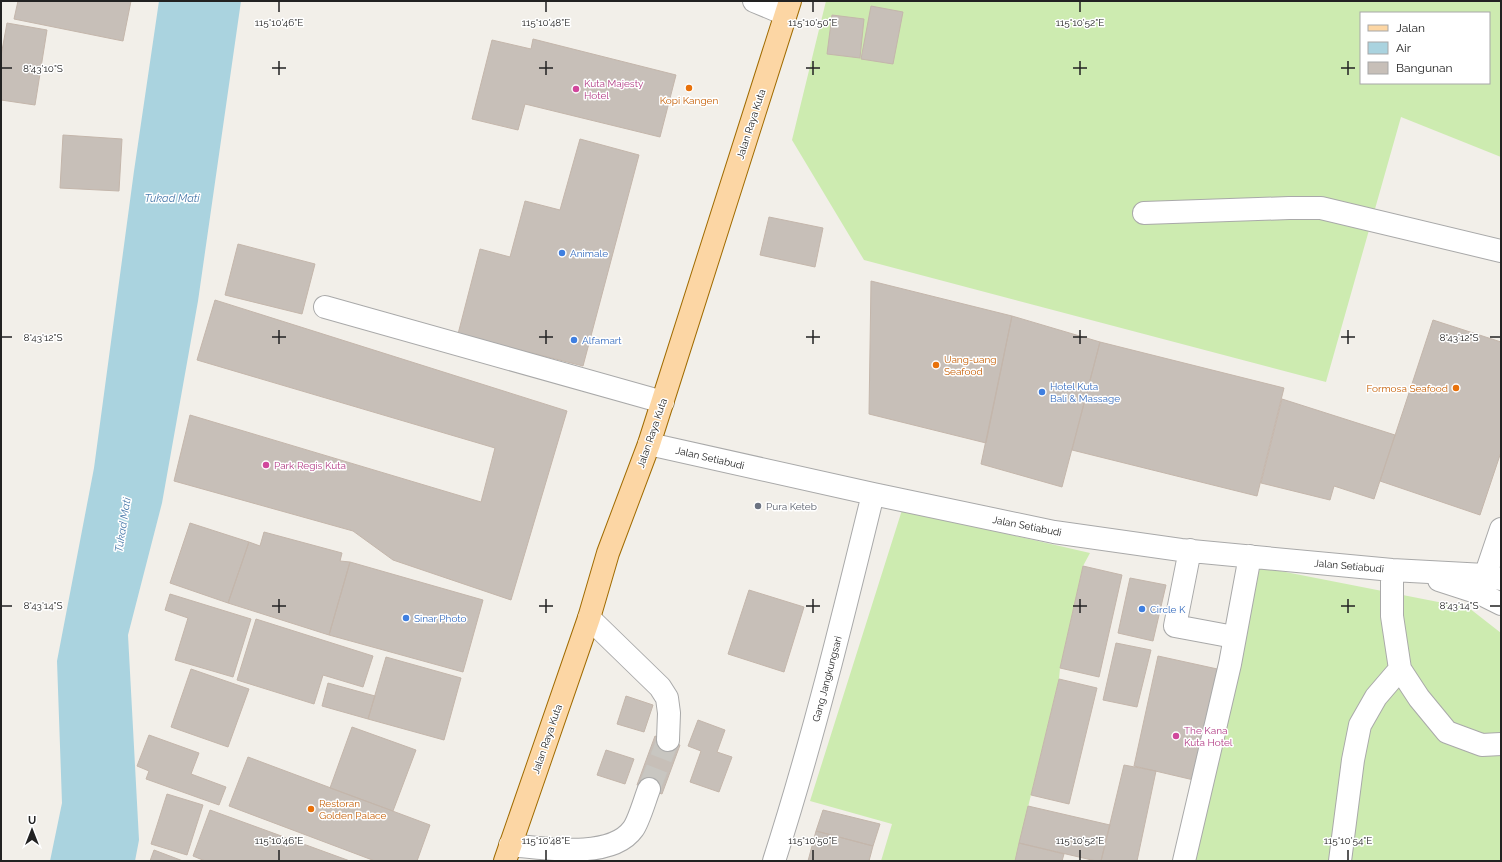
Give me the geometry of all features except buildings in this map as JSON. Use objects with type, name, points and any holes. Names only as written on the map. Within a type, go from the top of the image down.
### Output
[{"type":"main road","name":"Jalan Raya Kuta","points":[[507,853],[589,618],[608,553],[649,444],[663,402],[788,8]]},
{"type":"street","points":[[754,1],[788,8]]},
{"type":"street","points":[[1144,213],[1321,208],[1501,251]]},
{"type":"street","points":[[325,307],[663,402]]},
{"type":"street","name":"Jalan Setiabudi","points":[[649,444],[873,494],[1054,532],[1190,550],[1402,570],[1488,582],[1501,604]]},
{"type":"street","name":"Gang Jangkungsari","points":[[774,861],[814,726],[845,609],[873,494]]},
{"type":"street","points":[[1488,582],[1501,529]]},
{"type":"street","points":[[1190,550],[1175,626],[1234,637]]},
{"type":"street","points":[[1184,861],[1230,664],[1250,556]]},
{"type":"street","points":[[1402,570],[1392,616],[1400,669],[1419,698],[1446,732],[1482,745],[1501,744]]},
{"type":"street","points":[[589,618],[660,687],[667,698],[669,713],[668,740]]},
{"type":"street","points":[[1340,861],[1353,760],[1360,725],[1376,697],[1400,669]]},
{"type":"street","points":[[507,853],[589,849],[606,846],[621,840],[634,829],[649,789]]},
{"type":"green space","points":[[826,1],[1501,1],[1501,157],[1401,117],[1326,382],[864,260],[792,140]]},
{"type":"green space","points":[[902,510],[1090,553],[1083,566],[1060,668],[1059,679],[1015,861],[881,861],[892,824],[810,801]]},
{"type":"green space","points":[[1260,567],[1469,608],[1501,633],[1501,861],[1193,861]]},
{"type":"water","name":"Tukad Mati","points":[[159,1],[241,1],[198,301],[162,503],[128,635],[139,840],[135,861],[50,861],[62,803],[57,661],[94,468],[134,171]]},
{"type":"tunnel","points":[[649,789],[668,740]]},
{"type":"place","name":"Kopi Kangen","points":[[689,88]]},
{"type":"place","name":"Kuta Majesty Hotel","points":[[576,89]]},
{"type":"place","name":"Animale","points":[[562,253]]},
{"type":"place","name":"Alfamart","points":[[574,340]]},
{"type":"place","name":"Uang-uang Seafood","points":[[936,365]]},
{"type":"place","name":"Formosa Seafood","points":[[1456,388]]},
{"type":"place","name":"Hotel Kuta Bali & Massage","points":[[1042,392]]},
{"type":"place","name":"Park Regis Kuta","points":[[266,465]]},
{"type":"place","name":"Pura Keteb","points":[[758,506]]},
{"type":"place","name":"Circle K","points":[[1142,609]]},
{"type":"place","name":"Sinar Photo","points":[[406,618]]},
{"type":"place","name":"The Kana Kuta Hotel","points":[[1176,736]]},
{"type":"place","name":"Restoran Golden Palace","points":[[311,809]]}]
